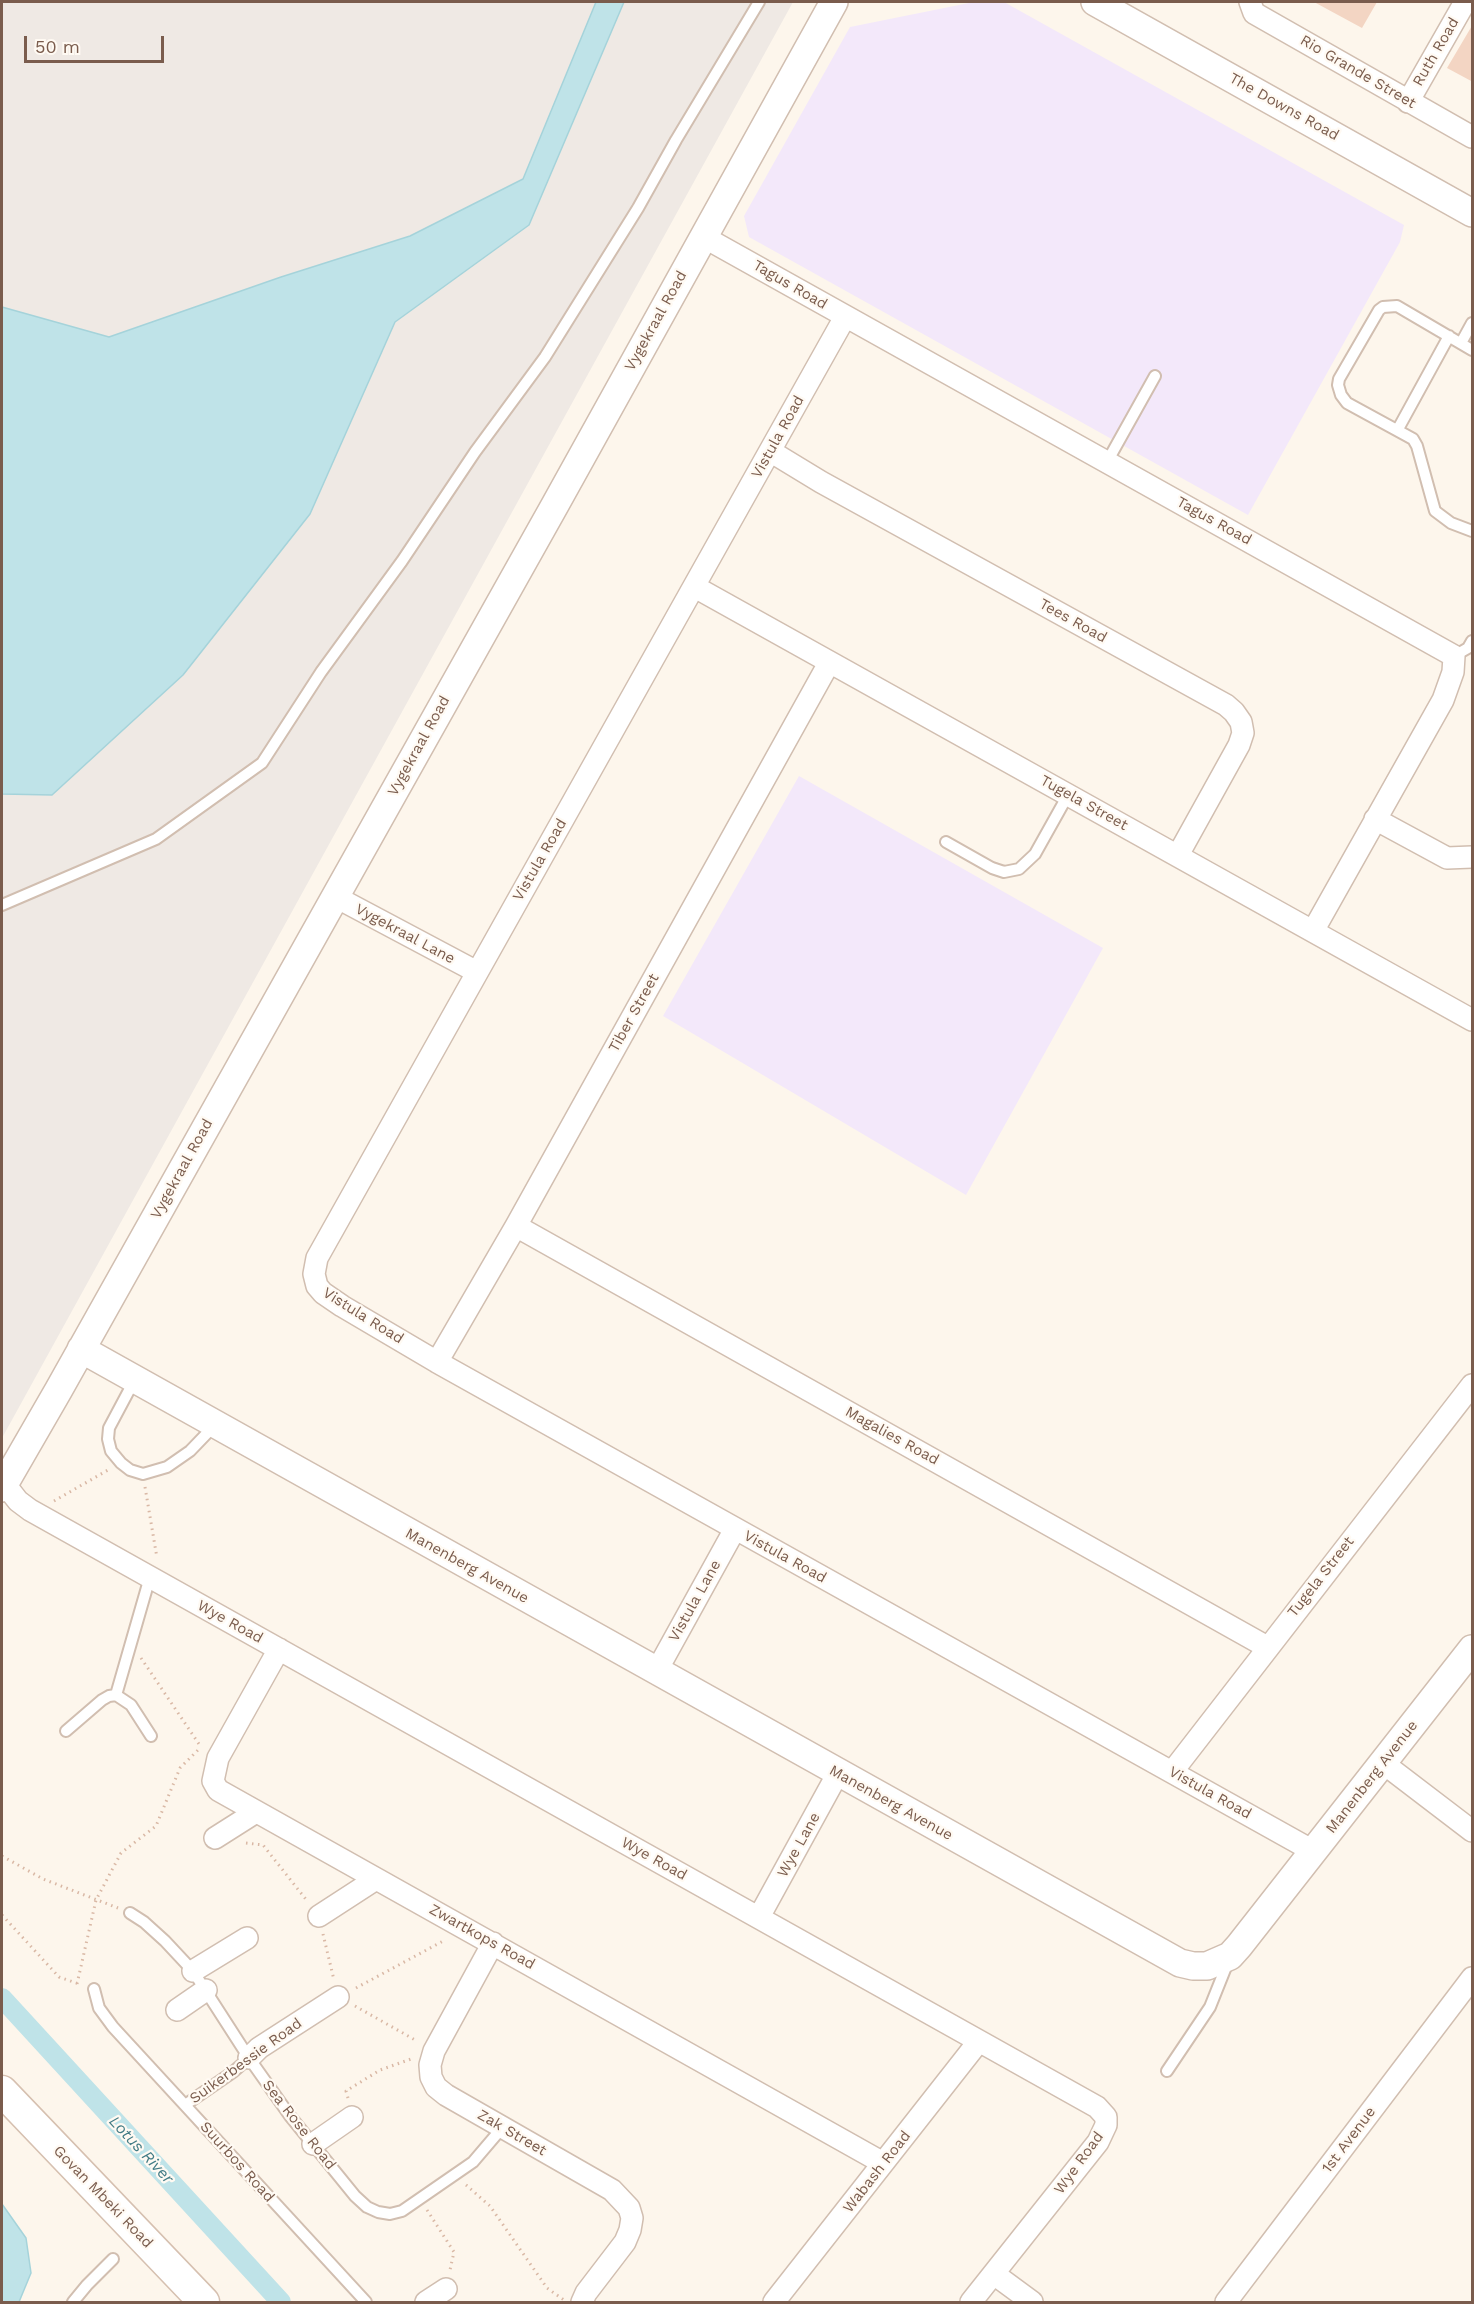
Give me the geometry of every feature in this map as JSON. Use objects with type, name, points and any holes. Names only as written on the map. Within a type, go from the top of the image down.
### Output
[{"type":"main road","name":"Govan Mbeki Road","points":[[2,2091],[204,2302]]},
{"type":"street","name":"Vygekraal Road","points":[[2,1483],[81,1349],[834,2]]},
{"type":"street","name":"The Downs Road","points":[[1095,2],[1473,213]]},
{"type":"street","name":"Rio Grande Street","points":[[1250,2],[1254,13],[1473,137]]},
{"type":"street","name":"Ruth Road","points":[[1408,102],[1465,2]]},
{"type":"street","name":"Tagus Road","points":[[702,236],[1454,656]]},
{"type":"street","name":"Vistula Road","points":[[845,317],[317,1258],[314,1274],[317,1286],[323,1293],[437,1362],[1313,1851]]},
{"type":"street","name":"Tees Road","points":[[770,451],[832,488],[1226,705],[1234,712],[1241,722],[1243,733],[1239,746],[1178,855]]},
{"type":"street","name":"Tugela Street","points":[[695,586],[829,663],[1473,1020]]},
{"type":"street","points":[[1313,931],[1443,700],[1453,672],[1454,656]]},
{"type":"street","name":"Tiber Street","points":[[437,1362],[516,1226],[829,663]]},
{"type":"street","points":[[1375,819],[1434,853],[1447,858],[1473,857]]},
{"type":"street","name":"Vygekraal Lane","points":[[334,896],[477,972]]},
{"type":"street","name":"Magalies Road","points":[[516,1226],[1267,1647]]},
{"type":"street","name":"Manenberg Avenue","points":[[81,1349],[1180,1964],[1207,1965],[1230,1956],[1473,1649]]},
{"type":"street","name":"Tugela Street","points":[[1172,1772],[1473,1385]]},
{"type":"street","name":"Wye Road","points":[[2,1483],[18,1501],[30,1510],[1091,2102],[1106,2117],[1106,2125],[1098,2142],[971,2302]]},
{"type":"street","name":"Vistula Lane","points":[[656,1672],[735,1529]]},
{"type":"street","name":"Zwartkops Road","points":[[279,1649],[209,1752],[213,1781],[218,1790],[884,2163]]},
{"type":"street","points":[[1383,1763],[1473,1831]]},
{"type":"street","name":"Wye Lane","points":[[759,1917],[838,1773]]},
{"type":"street","points":[[215,1838],[256,1812]]},
{"type":"street","points":[[319,1916],[376,1879]]},
{"type":"street","points":[[193,1971],[247,1938]]},
{"type":"street","name":"Zak Street","points":[[493,1943],[434,2051],[430,2065],[431,2077],[436,2086],[446,2095],[612,2190],[629,2208],[632,2218],[625,2242],[586,2293],[582,2302]]},
{"type":"street","name":"1st Avenue","points":[[1226,2302],[1473,1978]]},
{"type":"street","points":[[177,2010],[206,1990]]},
{"type":"street","name":"Suikerbessie Road","points":[[249,2058],[259,2048],[338,1997]]},
{"type":"street","name":"Wabash Road","points":[[774,2302],[979,2041]]},
{"type":"street","points":[[313,2144],[352,2117]]},
{"type":"street","points":[[994,2274],[1032,2302]]},
{"type":"street","points":[[426,2302],[446,2289]]},
{"type":"lane","points":[[2,905],[156,839],[262,764],[321,672],[402,561],[475,452],[545,357],[639,208],[676,140],[759,2]]},
{"type":"lane","points":[[1473,350],[1397,306],[1383,307],[1379,310],[1339,379],[1339,391],[1347,403],[1398,429],[1415,442],[1435,511],[1451,523],[1473,531]]},
{"type":"lane","points":[[1461,343],[1473,323]]},
{"type":"lane","points":[[1398,429],[1449,336]]},
{"type":"lane","points":[[1107,462],[1155,376]]},
{"type":"lane","points":[[1454,656],[1468,648],[1473,641]]},
{"type":"lane","points":[[946,842],[992,868],[1004,872],[1019,869],[1035,854],[1068,795]]},
{"type":"lane","points":[[135,1379],[110,1428],[108,1439],[111,1451],[120,1463],[130,1470],[143,1474],[167,1467],[190,1451],[215,1425]]},
{"type":"lane","points":[[116,1695],[150,1577]]},
{"type":"lane","points":[[66,1731],[102,1700],[116,1695],[131,1705],[151,1736]]},
{"type":"lane","name":"Sea Rose Road","points":[[130,1913],[165,1941],[193,1971],[249,2058],[290,2116],[367,2207],[390,2214],[402,2211],[473,2162],[502,2128]]},
{"type":"lane","points":[[1167,2071],[1210,2007],[1221,1984],[1230,1956]]},
{"type":"lane","name":"Suurbos Road","points":[[94,1989],[99,2008],[113,2027],[366,2302]]},
{"type":"lane","name":"Suikerbessie Road","points":[[185,2105],[233,2072],[249,2058]]},
{"type":"lane","points":[[73,2302],[113,2259]]},
{"type":"path","points":[[30,1510],[44,1506],[120,1463]]},
{"type":"path","points":[[143,1474],[157,1558],[150,1577]]},
{"type":"path","points":[[77,1984],[96,1900],[121,1853],[156,1826],[180,1768],[209,1752],[141,1658],[127,1657]]},
{"type":"path","points":[[215,1838],[262,1845],[319,1916],[338,1997],[434,2051]]},
{"type":"path","points":[[2,1856],[43,1878],[130,1913]]},
{"type":"path","points":[[2,1915],[59,1977],[94,1989]]},
{"type":"path","points":[[338,1997],[467,1929]]},
{"type":"path","points":[[352,2117],[346,2091],[380,2070],[434,2051]]},
{"type":"path","points":[[455,2176],[490,2206],[547,2288],[567,2302]]},
{"type":"path","points":[[420,2199],[454,2252],[446,2289]]},
{"type":"shaded area","points":[[2,2],[793,2],[2,1438]]},
{"type":"shaded area","points":[[974,2],[1004,2],[1404,225],[1400,242],[1248,515],[749,237],[744,216],[850,27]]},
{"type":"shaded area","points":[[799,776],[1103,948],[966,1195],[663,1016]]},
{"type":"water","points":[[596,2],[624,2],[529,225],[395,322],[310,514],[183,675],[52,795],[2,794],[2,307],[109,337],[281,277],[410,236],[523,179]]},
{"type":"water","points":[[2,2204],[26,2238],[31,2273],[19,2302],[2,2302]]},
{"type":"building","points":[[1314,2],[1377,2],[1362,28]]},
{"type":"building","points":[[1473,24],[1473,82],[1447,68]]},
{"type":"waterway","name":"Lotus River","points":[[2,1998],[281,2302]]}]
